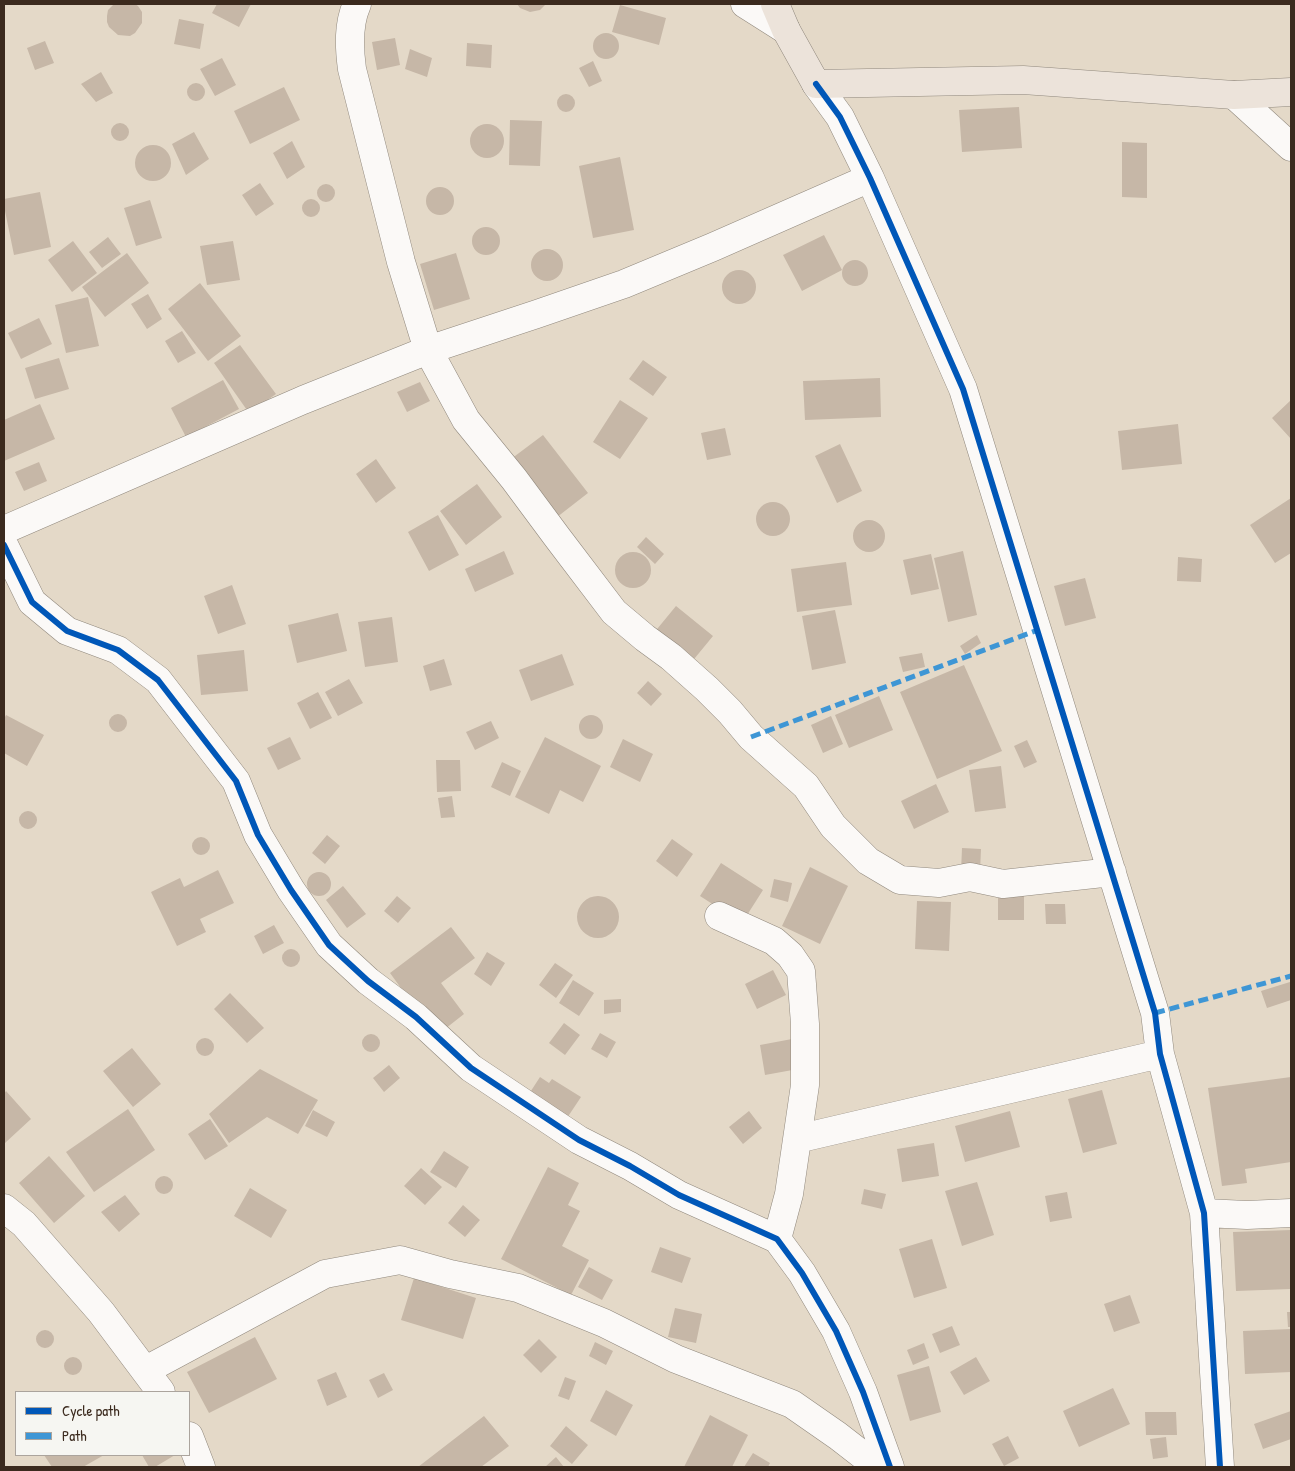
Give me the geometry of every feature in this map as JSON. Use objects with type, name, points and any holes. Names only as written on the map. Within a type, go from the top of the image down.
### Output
[{"type":"main road","points":[[775,4],[786,30],[816,84],[1023,80],[1234,95],[1291,92]]},
{"type":"street","points":[[357,4],[354,11],[349,46],[352,69],[401,262],[428,350],[466,420],[514,479],[614,612],[678,664],[730,712],[751,737],[806,786],[833,826],[868,861],[900,880],[939,883],[970,876],[1003,884],[1112,872]]},
{"type":"street","points":[[745,4],[786,30]]},
{"type":"street","points":[[816,84],[840,117],[870,178],[963,389],[1156,1013],[1160,1054],[1204,1213],[1220,1467]]},
{"type":"street","points":[[1234,95],[1291,147]]},
{"type":"street","points":[[4,530],[303,400],[428,350],[624,284],[870,178]]},
{"type":"street","points":[[4,545],[32,602],[67,630],[118,650],[158,680],[236,781],[258,835],[290,890],[329,945],[368,981],[416,1017],[471,1068],[579,1140],[630,1166],[679,1195],[777,1238],[802,1273],[836,1331],[862,1392],[890,1467]]},
{"type":"street","points":[[719,916],[774,941],[790,954],[801,971],[805,1024],[805,1085],[789,1194],[777,1238]]},
{"type":"street","points":[[797,1139],[1160,1054]]},
{"type":"street","points":[[4,1208],[24,1224],[101,1312],[160,1391]]},
{"type":"street","points":[[1204,1213],[1247,1215],[1291,1213]]},
{"type":"street","points":[[146,1370],[325,1274],[400,1260],[450,1274],[518,1288],[604,1323],[676,1359],[792,1404],[878,1467]]},
{"type":"street","points":[[190,1438],[202,1467]]},
{"type":"building","points":[[114,4],[135,4],[138,6],[142,12],[142,23],[135,33],[130,36],[118,35],[109,27],[107,22],[108,10]]},
{"type":"building","points":[[217,4],[251,4],[239,27],[212,13]]},
{"type":"building","points":[[517,4],[546,4],[540,10],[530,12],[520,8]]},
{"type":"building","points":[[620,5],[666,18],[659,45],[612,32]]},
{"type":"building","points":[[179,19],[204,24],[200,49],[174,44]]},
{"type":"building","points":[[606,33],[615,37],[619,46],[615,55],[606,59],[597,55],[593,46],[597,37]]},
{"type":"building","points":[[395,38],[400,65],[377,70],[372,42]]},
{"type":"building","points":[[45,41],[54,63],[35,70],[27,48]]},
{"type":"building","points":[[467,43],[492,45],[491,68],[466,66]]},
{"type":"building","points":[[410,49],[432,58],[427,77],[405,69]]},
{"type":"building","points":[[222,58],[236,85],[215,96],[200,69]]},
{"type":"building","points":[[593,61],[602,81],[589,87],[579,68]]},
{"type":"building","points":[[101,72],[113,93],[96,102],[81,84]]},
{"type":"building","points":[[196,83],[202,86],[205,92],[202,98],[196,101],[190,98],[187,92],[190,86]]},
{"type":"building","points":[[284,87],[300,120],[250,144],[234,111]]},
{"type":"building","points":[[566,94],[572,97],[575,103],[572,109],[566,112],[560,109],[557,103],[560,97]]},
{"type":"building","points":[[1019,107],[1022,148],[962,152],[959,110]]},
{"type":"building","points":[[510,120],[542,121],[540,166],[509,165]]},
{"type":"building","points":[[120,123],[126,126],[129,132],[126,138],[120,141],[114,138],[111,132],[114,126]]},
{"type":"building","points":[[487,124],[499,129],[504,141],[499,153],[487,158],[475,153],[470,141],[475,129]]},
{"type":"building","points":[[194,132],[209,159],[186,175],[172,144]]},
{"type":"building","points":[[292,141],[305,167],[287,179],[273,153]]},
{"type":"building","points":[[1122,142],[1147,143],[1147,198],[1122,197]]},
{"type":"building","points":[[153,145],[160,146],[166,150],[170,156],[170,170],[166,176],[160,180],[153,181],[146,180],[140,176],[136,170],[135,163],[136,156],[140,150],[146,146]]},
{"type":"building","points":[[620,157],[634,230],[593,238],[579,166]]},
{"type":"building","points":[[260,183],[274,204],[256,216],[242,195]]},
{"type":"building","points":[[326,184],[332,187],[335,193],[332,199],[326,202],[320,199],[317,193],[320,187]]},
{"type":"building","points":[[440,187],[450,191],[454,201],[450,211],[440,215],[430,211],[426,201],[430,191]]},
{"type":"building","points":[[40,192],[51,247],[14,255],[4,199]]},
{"type":"building","points":[[311,199],[317,202],[320,208],[317,214],[311,217],[305,214],[302,208],[305,202]]},
{"type":"building","points":[[150,200],[162,238],[136,246],[124,208]]},
{"type":"building","points":[[486,227],[496,231],[500,241],[496,251],[486,255],[476,251],[472,241],[476,231]]},
{"type":"building","points":[[824,235],[842,270],[802,291],[783,255]]},
{"type":"building","points":[[108,237],[121,254],[102,268],[89,252]]},
{"type":"building","points":[[73,241],[97,273],[72,292],[48,260]]},
{"type":"building","points":[[233,241],[240,280],[207,285],[200,246]]},
{"type":"building","points":[[547,249],[553,250],[558,254],[562,259],[562,271],[558,276],[553,280],[547,281],[541,280],[536,276],[532,271],[531,265],[532,259],[536,254],[541,250]]},
{"type":"building","points":[[127,253],[149,283],[105,317],[82,287]]},
{"type":"building","points":[[456,253],[470,299],[434,310],[420,264]]},
{"type":"building","points":[[855,260],[864,264],[868,273],[864,282],[855,286],[846,282],[842,273],[846,264]]},
{"type":"building","points":[[739,270],[751,275],[756,287],[751,299],[739,304],[727,299],[722,287],[727,275]]},
{"type":"building","points":[[200,283],[241,336],[208,361],[168,309]]},
{"type":"building","points":[[148,294],[162,319],[147,329],[131,304]]},
{"type":"building","points":[[88,297],[99,346],[66,353],[55,305]]},
{"type":"building","points":[[39,318],[52,344],[21,359],[8,333]]},
{"type":"building","points":[[182,331],[196,353],[178,363],[165,341]]},
{"type":"building","points":[[240,345],[276,394],[249,413],[214,363]]},
{"type":"building","points":[[59,358],[69,389],[35,399],[25,368]]},
{"type":"building","points":[[643,360],[667,377],[653,396],[629,379]]},
{"type":"building","points":[[880,378],[881,417],[805,420],[803,381]]},
{"type":"building","points":[[223,380],[239,409],[186,437],[171,408]]},
{"type":"building","points":[[420,382],[430,401],[407,412],[397,392]]},
{"type":"building","points":[[620,400],[648,418],[620,459],[593,442]]},
{"type":"building","points":[[1291,400],[1291,439],[1272,418]]},
{"type":"building","points":[[40,404],[55,439],[4,461],[4,420]]},
{"type":"building","points":[[1178,424],[1182,464],[1122,470],[1118,431]]},
{"type":"building","points":[[725,428],[731,455],[707,460],[701,433]]},
{"type":"building","points":[[543,435],[588,493],[552,521],[507,462]]},
{"type":"building","points":[[840,444],[862,491],[837,503],[815,456]]},
{"type":"building","points":[[376,459],[396,488],[376,503],[356,474]]},
{"type":"building","points":[[39,462],[47,481],[24,491],[15,472]]},
{"type":"building","points":[[477,484],[502,517],[466,545],[440,511]]},
{"type":"building","points":[[1291,498],[1291,553],[1275,563],[1250,525]]},
{"type":"building","points":[[773,502],[780,503],[785,507],[789,512],[789,526],[785,531],[780,535],[773,536],[766,535],[761,531],[757,526],[756,519],[757,512],[761,507],[766,503]]},
{"type":"building","points":[[438,515],[459,555],[429,571],[408,532]]},
{"type":"building","points":[[869,520],[880,525],[885,536],[880,547],[869,552],[858,547],[853,536],[858,525]]},
{"type":"building","points":[[646,537],[664,554],[655,564],[637,547]]},
{"type":"building","points":[[504,551],[514,574],[475,592],[465,569]]},
{"type":"building","points":[[963,551],[977,615],[948,622],[934,558]]},
{"type":"building","points":[[633,552],[640,553],[646,557],[650,563],[650,577],[646,583],[640,587],[633,588],[626,587],[620,583],[616,577],[615,570],[616,563],[620,557],[626,553]]},
{"type":"building","points":[[931,554],[939,589],[911,595],[903,560]]},
{"type":"building","points":[[1178,557],[1202,559],[1201,582],[1177,581]]},
{"type":"building","points":[[846,562],[852,605],[797,612],[791,569]]},
{"type":"building","points":[[1085,578],[1096,618],[1065,626],[1054,586]]},
{"type":"building","points":[[232,585],[246,624],[218,634],[204,596]]},
{"type":"building","points":[[676,606],[713,636],[690,664],[653,634]]},
{"type":"building","points":[[835,610],[846,663],[812,670],[802,616]]},
{"type":"building","points":[[338,613],[347,651],[297,663],[288,625]]},
{"type":"building","points":[[392,617],[398,662],[365,667],[358,622]]},
{"type":"building","points":[[977,635],[981,643],[965,654],[960,646]]},
{"type":"building","points":[[244,650],[248,691],[201,695],[197,655]]},
{"type":"building","points":[[922,653],[925,667],[903,672],[899,657]]},
{"type":"building","points":[[562,654],[574,685],[531,701],[519,670]]},
{"type":"building","points":[[444,659],[452,685],[430,691],[423,666]]},
{"type":"building","points":[[964,665],[1002,751],[937,779],[900,692]]},
{"type":"building","points":[[349,679],[363,703],[338,716],[325,692]]},
{"type":"building","points":[[648,681],[662,694],[651,706],[637,693]]},
{"type":"building","points":[[318,692],[332,718],[310,729],[297,703]]},
{"type":"building","points":[[879,696],[893,730],[849,748],[835,715]]},
{"type":"building","points":[[118,714],[124,717],[127,723],[124,729],[118,732],[112,729],[109,723],[112,717]]},
{"type":"building","points":[[6,715],[44,735],[27,766],[4,753],[4,719]]},
{"type":"building","points":[[591,715],[596,716],[602,722],[602,732],[596,738],[591,739],[586,738],[580,732],[579,727],[580,722],[586,716]]},
{"type":"building","points":[[831,716],[843,744],[823,753],[811,725]]},
{"type":"building","points":[[491,721],[499,738],[475,750],[466,732]]},
{"type":"building","points":[[290,737],[301,759],[278,770],[267,748]]},
{"type":"building","points":[[545,737],[601,766],[583,802],[560,790],[549,814],[515,797]]},
{"type":"building","points":[[623,739],[653,754],[640,782],[610,767]]},
{"type":"building","points":[[1027,740],[1037,762],[1024,768],[1014,746]]},
{"type":"building","points":[[436,760],[460,760],[461,791],[437,792]]},
{"type":"building","points":[[502,762],[521,771],[510,796],[491,787]]},
{"type":"building","points":[[1001,766],[1006,808],[975,812],[969,770]]},
{"type":"building","points":[[936,784],[949,812],[914,829],[901,801]]},
{"type":"building","points":[[452,796],[455,817],[441,818],[438,798]]},
{"type":"building","points":[[28,811],[34,814],[37,820],[34,826],[28,829],[22,826],[19,820],[22,814]]},
{"type":"building","points":[[327,835],[340,846],[325,864],[312,853]]},
{"type":"building","points":[[201,837],[207,840],[210,846],[207,852],[201,855],[195,852],[192,846],[195,840]]},
{"type":"building","points":[[672,839],[693,854],[677,877],[656,861]]},
{"type":"building","points":[[962,848],[981,849],[980,872],[961,872]]},
{"type":"building","points":[[721,863],[763,890],[742,923],[700,896]]},
{"type":"building","points":[[810,867],[848,886],[820,944],[782,926]]},
{"type":"building","points":[[218,870],[234,903],[200,919],[206,932],[177,946],[151,892],[180,878],[184,887]]},
{"type":"building","points":[[319,872],[327,876],[331,884],[327,892],[319,896],[311,892],[307,884],[311,876]]},
{"type":"building","points":[[774,879],[792,883],[788,902],[770,897]]},
{"type":"building","points":[[343,886],[366,914],[347,928],[326,900]]},
{"type":"building","points":[[998,891],[1024,891],[1024,920],[998,920]]},
{"type":"building","points":[[397,896],[411,908],[398,923],[384,911]]},
{"type":"building","points":[[602,896],[610,899],[616,905],[619,917],[616,929],[610,935],[594,938],[586,935],[580,929],[577,913],[580,905],[586,899]]},
{"type":"building","points":[[917,901],[951,902],[949,951],[915,949]]},
{"type":"building","points":[[1045,904],[1065,904],[1066,924],[1046,924]]},
{"type":"building","points":[[274,925],[284,943],[263,954],[254,936]]},
{"type":"building","points":[[451,927],[475,958],[441,983],[464,1014],[436,1036],[390,973]]},
{"type":"building","points":[[291,949],[297,952],[300,958],[297,964],[291,967],[285,964],[282,958],[285,952]]},
{"type":"building","points":[[487,952],[505,963],[491,986],[474,974]]},
{"type":"building","points":[[555,963],[573,975],[556,998],[539,985]]},
{"type":"building","points":[[773,970],[786,995],[757,1009],[745,984]]},
{"type":"building","points":[[573,980],[594,993],[579,1016],[559,1003]]},
{"type":"building","points":[[1290,982],[1291,1000],[1267,1008],[1261,991]]},
{"type":"building","points":[[230,993],[264,1028],[247,1043],[214,1009]]},
{"type":"building","points":[[621,999],[621,1012],[604,1014],[604,1000]]},
{"type":"building","points":[[564,1023],[580,1035],[565,1055],[549,1043]]},
{"type":"building","points":[[600,1033],[616,1042],[607,1058],[591,1049]]},
{"type":"building","points":[[371,1034],[377,1037],[380,1043],[377,1049],[371,1052],[365,1049],[362,1043],[365,1037]]},
{"type":"building","points":[[205,1038],[211,1041],[214,1047],[211,1053],[205,1056],[199,1053],[196,1047],[199,1041]]},
{"type":"building","points":[[792,1039],[798,1069],[765,1075],[760,1045]]},
{"type":"building","points":[[132,1048],[161,1084],[133,1107],[103,1071]]},
{"type":"building","points":[[389,1065],[400,1078],[384,1092],[373,1078]]},
{"type":"building","points":[[260,1069],[318,1100],[298,1134],[267,1117],[229,1143],[209,1114]]},
{"type":"building","points":[[540,1077],[549,1083],[552,1079],[581,1097],[565,1121],[527,1097]]},
{"type":"building","points":[[1291,1077],[1291,1162],[1245,1169],[1247,1183],[1222,1186],[1208,1088]]},
{"type":"building","points":[[1102,1090],[1117,1144],[1083,1153],[1068,1099]]},
{"type":"building","points":[[6,1091],[31,1119],[5,1143],[4,1094]]},
{"type":"building","points":[[128,1109],[155,1150],[94,1192],[66,1152]]},
{"type":"building","points":[[313,1110],[335,1122],[327,1137],[305,1126]]},
{"type":"building","points":[[749,1111],[762,1128],[743,1144],[729,1127]]},
{"type":"building","points":[[1010,1111],[1020,1147],[965,1162],[955,1126]]},
{"type":"building","points":[[210,1119],[228,1146],[205,1160],[188,1134]]},
{"type":"building","points":[[934,1143],[939,1176],[902,1182],[897,1149]]},
{"type":"building","points":[[444,1151],[469,1167],[456,1188],[430,1172]]},
{"type":"building","points":[[49,1156],[85,1196],[54,1223],[19,1183]]},
{"type":"building","points":[[548,1167],[579,1183],[568,1205],[580,1211],[562,1246],[589,1260],[571,1295],[501,1259]]},
{"type":"building","points":[[421,1168],[442,1187],[425,1205],[404,1186]]},
{"type":"building","points":[[164,1176],[170,1179],[173,1185],[170,1191],[164,1194],[158,1191],[155,1185],[158,1179]]},
{"type":"building","points":[[977,1182],[994,1235],[962,1246],[945,1191]]},
{"type":"building","points":[[250,1188],[287,1210],[271,1238],[234,1216]]},
{"type":"building","points":[[864,1189],[886,1194],[882,1209],[861,1204]]},
{"type":"building","points":[[1067,1192],[1072,1218],[1050,1222],[1045,1196]]},
{"type":"building","points":[[125,1195],[140,1214],[119,1232],[101,1212]]},
{"type":"building","points":[[463,1205],[480,1220],[465,1237],[448,1223]]},
{"type":"building","points":[[1291,1230],[1291,1289],[1236,1291],[1233,1232]]},
{"type":"building","points":[[932,1239],[947,1288],[914,1298],[899,1249]]},
{"type":"building","points":[[660,1247],[691,1258],[682,1283],[651,1272]]},
{"type":"building","points":[[589,1267],[613,1280],[602,1300],[578,1287]]},
{"type":"building","points":[[414,1278],[476,1298],[463,1339],[401,1320]]},
{"type":"building","points":[[1130,1295],[1140,1323],[1114,1332],[1104,1304]]},
{"type":"building","points":[[675,1308],[702,1314],[696,1343],[668,1337]]},
{"type":"building","points":[[1287,1312],[1291,1312],[1291,1327],[1288,1327]]},
{"type":"building","points":[[952,1326],[960,1345],[940,1353],[932,1334]]},
{"type":"building","points":[[1291,1329],[1291,1372],[1245,1374],[1243,1331]]},
{"type":"building","points":[[45,1330],[51,1333],[54,1339],[51,1345],[45,1348],[39,1345],[36,1339],[39,1333]]},
{"type":"building","points":[[255,1337],[277,1379],[209,1413],[187,1372]]},
{"type":"building","points":[[539,1339],[557,1357],[541,1373],[523,1355]]},
{"type":"building","points":[[595,1342],[613,1351],[606,1365],[589,1356]]},
{"type":"building","points":[[924,1343],[929,1358],[913,1365],[907,1350]]},
{"type":"building","points":[[73,1357],[79,1360],[82,1366],[79,1372],[73,1375],[67,1372],[64,1366],[67,1360]]},
{"type":"building","points":[[976,1357],[990,1381],[964,1395],[950,1372]]},
{"type":"building","points":[[929,1366],[941,1412],[910,1421],[897,1375]]},
{"type":"building","points":[[336,1372],[347,1397],[327,1406],[317,1380]]},
{"type":"building","points":[[384,1373],[393,1390],[378,1398],[369,1380]]},
{"type":"building","points":[[565,1377],[576,1381],[569,1400],[558,1396]]},
{"type":"building","points":[[1113,1388],[1130,1424],[1079,1447],[1063,1411]]},
{"type":"building","points":[[606,1390],[633,1405],[616,1436],[590,1421]]},
{"type":"building","points":[[1291,1411],[1291,1439],[1263,1449],[1254,1424]]},
{"type":"building","points":[[1145,1412],[1176,1412],[1177,1435],[1146,1435]]},
{"type":"building","points":[[710,1415],[748,1435],[732,1467],[684,1467]]},
{"type":"building","points":[[484,1416],[509,1446],[481,1467],[418,1467]]},
{"type":"building","points":[[566,1426],[588,1445],[572,1464],[550,1446]]},
{"type":"building","points":[[1008,1436],[1019,1458],[1004,1466],[992,1444]]},
{"type":"building","points":[[1166,1437],[1168,1457],[1153,1459],[1150,1439]]},
{"type":"building","points":[[753,1453],[770,1463],[768,1467],[744,1467]]},
{"type":"building","points":[[45,1456],[102,1456],[83,1467],[52,1467]]},
{"type":"building","points":[[143,1456],[173,1456],[155,1467],[149,1467]]},
{"type":"building","points":[[556,1457],[564,1467],[545,1467]]},
{"type":"marked path","points":[[751,737],[1038,630]]},
{"type":"marked path","points":[[1155,1013],[1291,976]]},
{"type":"cycle path","points":[[816,84],[840,117],[870,178],[963,389],[1155,1013],[1160,1054],[1204,1213],[1220,1467]]},
{"type":"cycle path","points":[[4,545],[32,602],[67,631],[118,650],[158,680],[236,781],[258,835],[291,890],[329,945],[368,981],[416,1017],[471,1068],[579,1140],[630,1166],[679,1195],[777,1239],[802,1273],[836,1331],[863,1392],[890,1467]]}]
